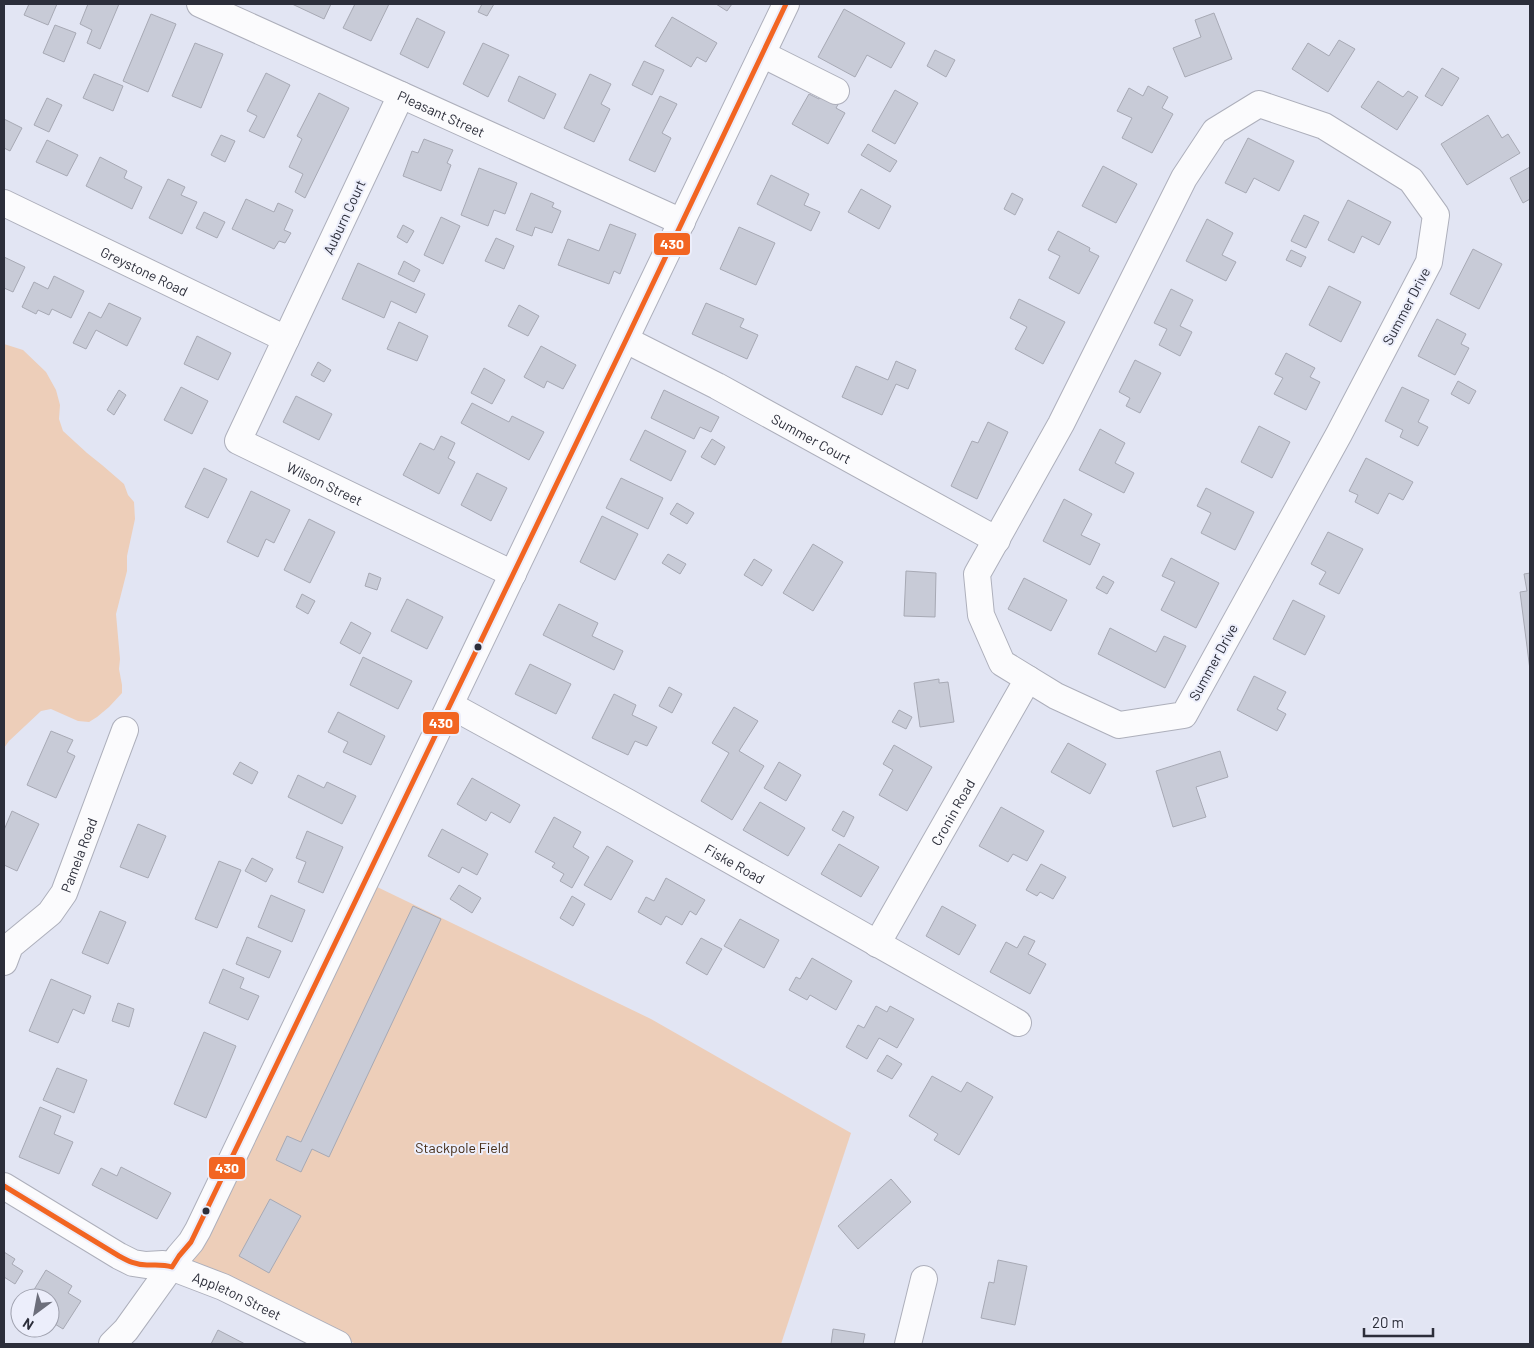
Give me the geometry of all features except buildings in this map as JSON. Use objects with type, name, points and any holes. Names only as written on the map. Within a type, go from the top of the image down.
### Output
[{"type":"street","name":"Pleasant Street","points":[[200,4],[682,222]]},
{"type":"street","points":[[112,1344],[126,1330],[198,1230],[786,4]]},
{"type":"street","points":[[762,54],[836,92]]},
{"type":"street","name":"Auburn Court","points":[[286,339],[401,94]]},
{"type":"street","name":"Summer Drive","points":[[1259,104],[1324,126],[1411,180],[1436,215],[1429,262],[1339,434],[1184,715],[1119,724],[1056,696],[1002,663],[981,615],[977,574],[997,540],[1061,424],[1184,178],[1215,131],[1259,104]]},
{"type":"street","name":"Greystone Road","points":[[4,203],[286,339]]},
{"type":"street","name":"Wilson Street","points":[[286,339],[238,441],[513,574]]},
{"type":"street","name":"Summer Court","points":[[626,340],[717,386],[997,540]]},
{"type":"street","name":"Cronin Road","points":[[877,944],[1028,679]]},
{"type":"street","name":"Fiske Road","points":[[450,705],[627,802],[1018,1023]]},
{"type":"street","name":"Pamela Road","points":[[4,962],[10,946],[50,913],[64,893],[125,730]]},
{"type":"street","name":"Appleton Street","points":[[4,1186],[133,1263],[163,1264],[223,1287],[338,1344]]},
{"type":"street","points":[[908,1344],[924,1279]]},
{"type":"green space","points":[[4,344],[23,350],[46,372],[56,390],[60,405],[59,419],[63,431],[124,484],[128,495],[134,502],[135,519],[127,556],[127,571],[116,614],[122,693],[109,707],[89,722],[78,721],[51,709],[41,711],[4,748]]},
{"type":"green space","name":"Stackpole Field","points":[[373,885],[651,1019],[851,1133],[781,1344],[356,1344],[190,1263]]},
{"type":"transit line","name":"430","points":[[4,1186],[129,1261],[143,1265],[172,1267],[191,1242],[786,4]]}]
